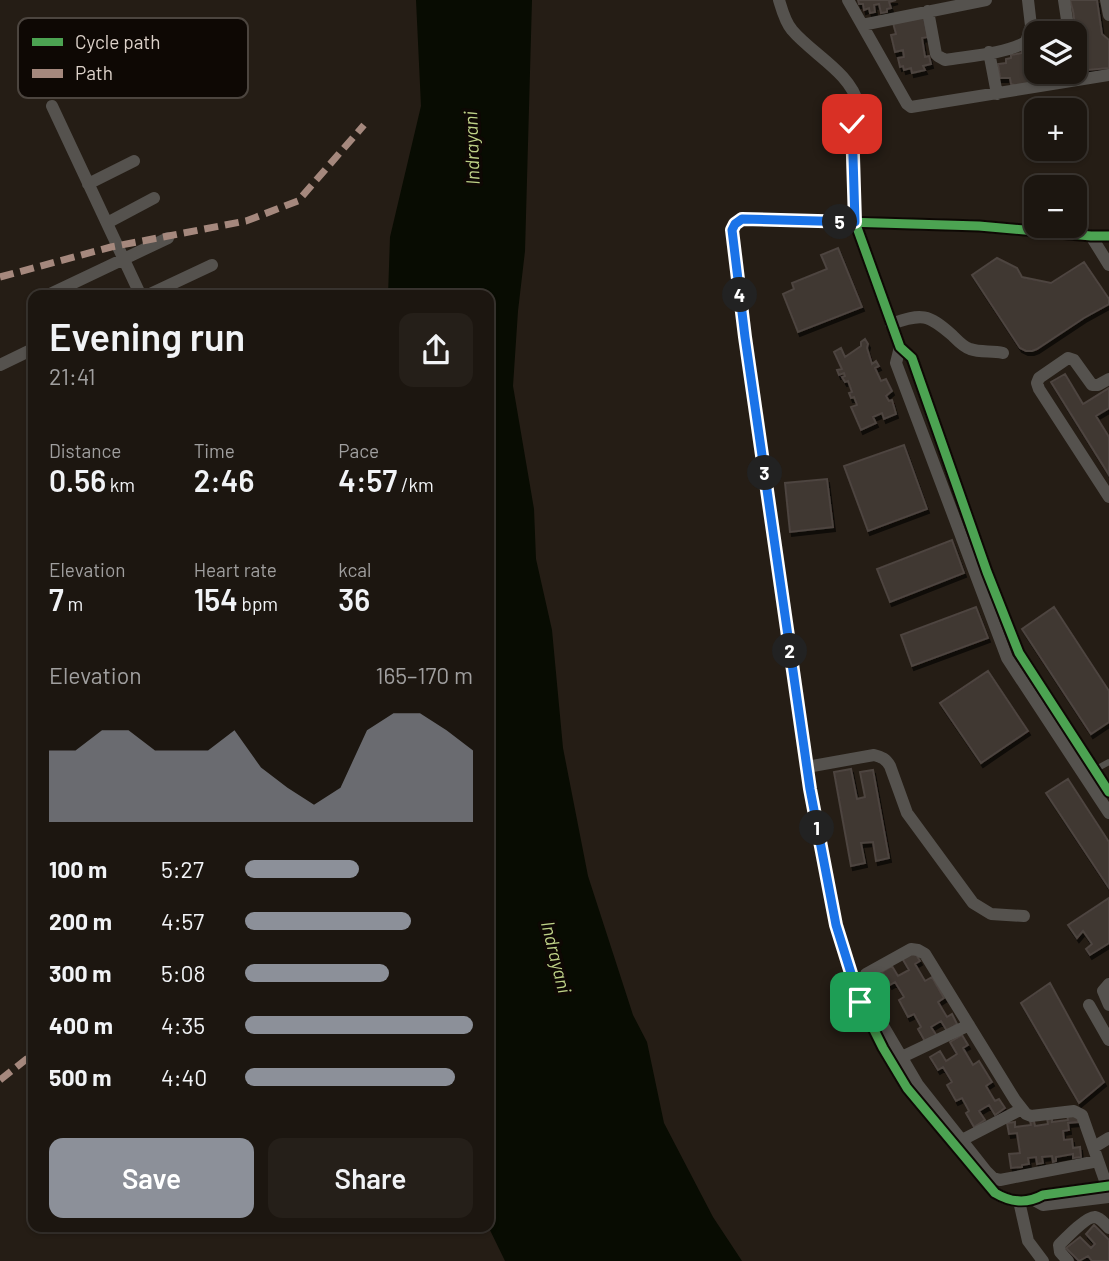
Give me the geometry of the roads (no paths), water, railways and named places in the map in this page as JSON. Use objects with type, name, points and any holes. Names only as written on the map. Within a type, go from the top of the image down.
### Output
[{"type":"street","points":[[779,0],[792,30],[846,80],[858,104]]},
{"type":"street","points":[[848,0],[906,103],[911,107],[1054,84]]},
{"type":"street","points":[[862,25],[986,0]]},
{"type":"street","points":[[928,11],[936,54],[945,60],[1026,42],[1031,26],[1028,0]]},
{"type":"street","points":[[1064,0],[1067,21]]},
{"type":"street","points":[[1106,0],[1109,15]]},
{"type":"street","points":[[989,52],[997,94]]},
{"type":"street","points":[[1087,78],[1109,75]]},
{"type":"street","points":[[52,106],[140,290]]},
{"type":"street","points":[[852,124],[855,222],[891,324],[901,347],[912,358],[987,572],[1000,623]]},
{"type":"street","points":[[88,184],[134,160]]},
{"type":"street","points":[[107,223],[154,198]]},
{"type":"street","points":[[1098,1161],[1000,1180],[993,1178],[986,1171],[918,1085],[869,1002],[863,987],[866,974],[911,949],[925,954],[1026,1114],[1074,1111],[1082,1115],[1109,1191],[1043,1205],[1034,1200],[1003,1198],[995,1193],[908,1088],[883,1048],[860,1002],[836,925],[807,768],[732,230],[742,219],[979,226],[1103,239],[1109,265]]},
{"type":"street","points":[[59,290],[168,238]]},
{"type":"street","points":[[156,290],[212,265]]},
{"type":"street","points":[[891,324],[907,318],[929,319],[936,321],[967,349],[1003,353]]},
{"type":"street","points":[[901,347],[896,363],[1000,623],[1109,813]]},
{"type":"street","points":[[0,365],[28,351]]},
{"type":"street","points":[[1109,379],[1092,385],[1074,360],[1068,358],[1039,378],[1037,383],[1109,497]]},
{"type":"street","points":[[924,438],[938,433]]},
{"type":"street","points":[[1065,735],[1104,767],[1109,792]]},
{"type":"street","points":[[807,768],[874,755],[886,760],[907,813],[973,903],[991,914],[1024,916]]},
{"type":"street","points":[[1109,984],[1103,991],[1109,1005]]},
{"type":"street","points":[[1089,1004],[1109,1040]]},
{"type":"street","points":[[902,1057],[968,1025]]},
{"type":"street","points":[[962,1140],[1022,1109]]},
{"type":"street","points":[[1094,1147],[1109,1138]]},
{"type":"street","points":[[1019,1201],[1028,1241],[1043,1261]]},
{"type":"street","points":[[1068,1261],[1060,1252],[1059,1245],[1087,1220],[1095,1217],[1109,1228]]},
{"type":"water","name":"Indrayani","points":[[416,0],[532,0],[525,251],[513,386],[534,509],[536,559],[552,630],[563,748],[588,876],[633,1015],[647,1042],[664,1123],[713,1217],[742,1261],[505,1261],[491,1232],[494,1232],[494,290],[388,290],[390,237],[421,106]]}]
